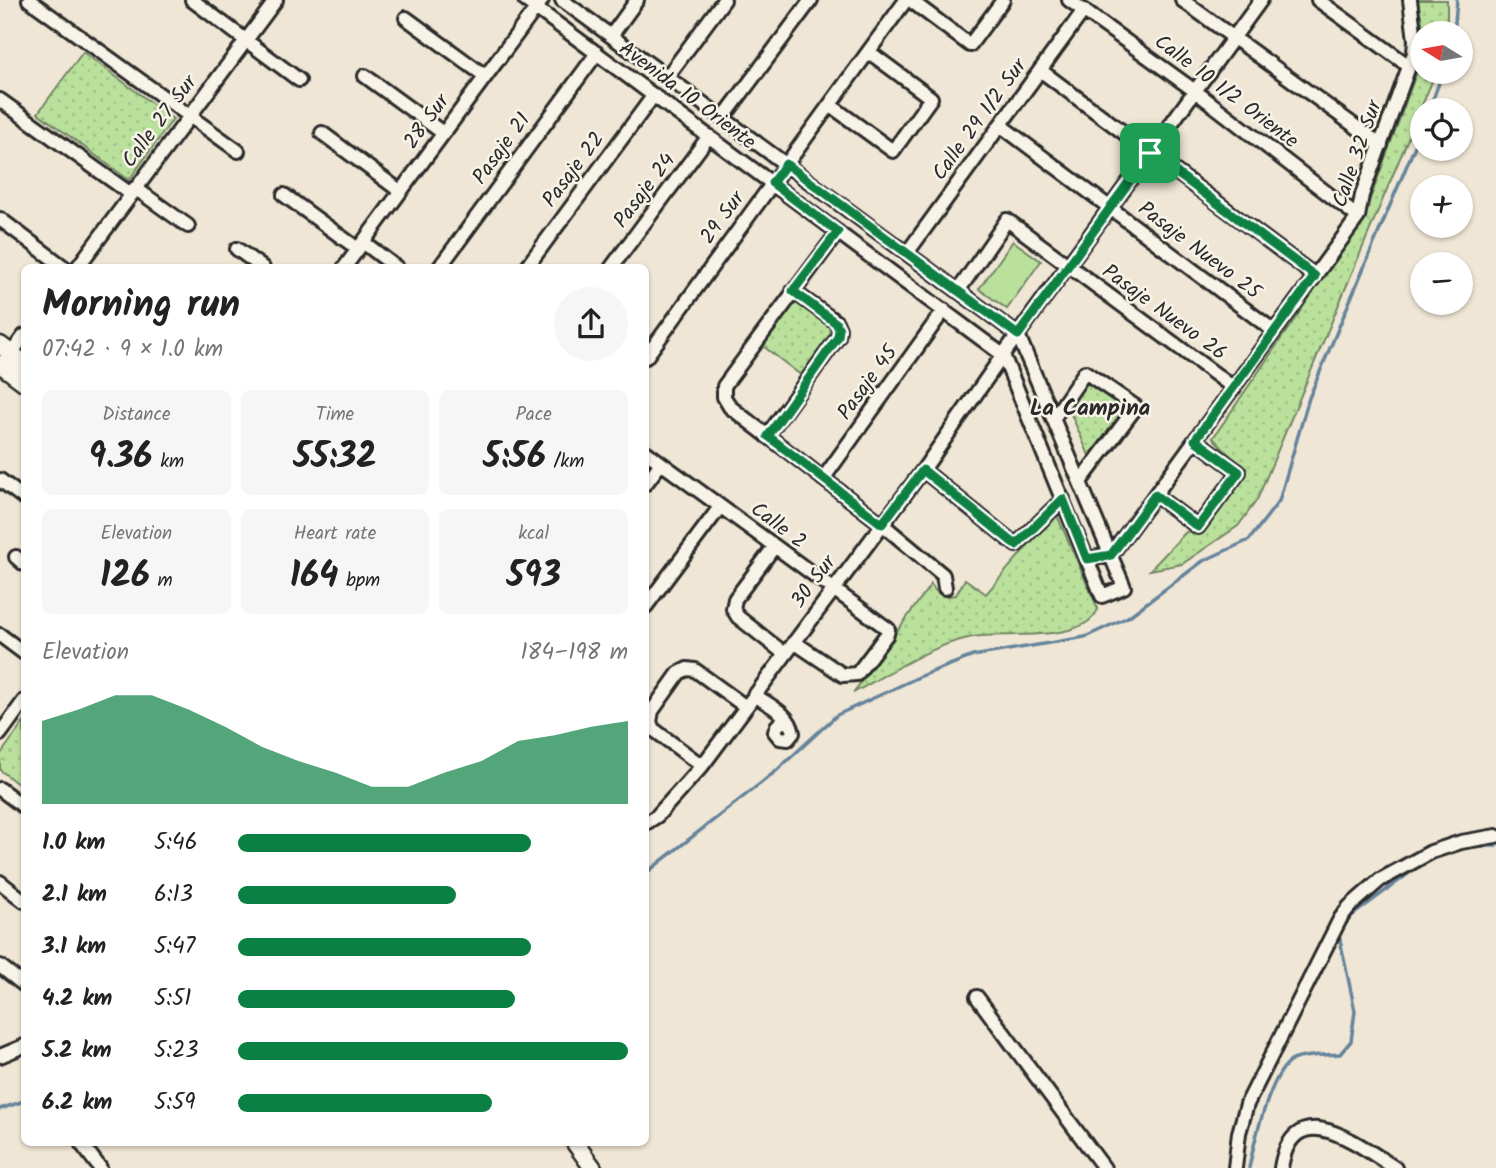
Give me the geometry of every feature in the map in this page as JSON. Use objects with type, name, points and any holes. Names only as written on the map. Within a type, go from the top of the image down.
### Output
[{"type":"street","points":[[29,0],[238,151]]},
{"type":"street","points":[[192,0],[299,80]]},
{"type":"street","name":"Calle 27 Sur","points":[[77,264],[276,0]]},
{"type":"street","name":"Avenida 10 Oriente","points":[[562,0],[1018,335]]},
{"type":"street","points":[[611,36],[637,0]]},
{"type":"street","points":[[667,77],[724,0]]},
{"type":"street","points":[[723,118],[811,0]]},
{"type":"street","points":[[908,0],[970,44],[1003,0]]},
{"type":"street","name":"29 Sur","points":[[649,353],[908,0]]},
{"type":"street","name":"Calle 10 1/2 Oriente","points":[[1069,0],[1195,91],[1359,217]]},
{"type":"street","points":[[1182,0],[1381,145]]},
{"type":"street","name":"30 Sur","points":[[651,819],[702,766],[923,470],[1003,355],[1261,0]]},
{"type":"street","points":[[1318,0],[1409,66]]},
{"type":"street","name":"Calle 32 Sur","points":[[1111,555],[1359,217],[1362,195],[1409,66],[1415,40],[1410,0]]},
{"type":"street","name":"Avenida 10 Oriente","points":[[534,3],[597,53],[1003,355]]},
{"type":"street","name":"28 Sur","points":[[347,264],[485,76],[534,3]]},
{"type":"street","name":"Calle 29 1/2 Sur","points":[[907,253],[1084,10]]},
{"type":"street","points":[[406,18],[485,76]]},
{"type":"street","points":[[830,105],[893,151],[931,98],[869,52]]},
{"type":"street","name":"Pasaje 21","points":[[442,264],[597,53]]},
{"type":"street","points":[[1040,70],[1315,276]]},
{"type":"street","points":[[365,76],[443,133]]},
{"type":"street","name":"Pasaje 22","points":[[529,264],[654,95]]},
{"type":"street","points":[[0,100],[188,226]]},
{"type":"street","name":"Pasaje Nuevo 25","points":[[1000,125],[1274,331]]},
{"type":"street","points":[[322,133],[400,191]]},
{"type":"street","name":"Pasaje 24","points":[[614,264],[709,136]]},
{"type":"street","points":[[284,195],[391,264]]},
{"type":"street","points":[[0,219],[70,264]]},
{"type":"street","name":"Pasaje Nuevo 26","points":[[958,291],[1007,220],[1234,388]]},
{"type":"street","points":[[838,232],[724,386],[724,397],[730,407],[882,524],[943,575],[945,588]]},
{"type":"street","points":[[237,249],[258,264]]},
{"type":"street","points":[[768,436],[838,337],[839,329],[836,323],[793,291]]},
{"type":"street","name":"Pasaje 45","points":[[823,479],[944,310]]},
{"type":"street","points":[[1003,355],[1102,596],[1124,587],[1018,335]]},
{"type":"street","points":[[21,340],[6,360],[21,378]]},
{"type":"street","points":[[1053,419],[1085,372],[1136,407],[1080,482]]},
{"type":"street","points":[[1155,495],[1198,527],[1239,472],[1195,440]]},
{"type":"street","name":"Calle 2","points":[[649,454],[888,629],[857,674],[850,676],[843,675],[794,642]]},
{"type":"street","points":[[649,479],[661,463]]},
{"type":"street","points":[[923,470],[1016,545],[1063,499]]},
{"type":"street","points":[[0,480],[21,496]]},
{"type":"street","points":[[649,602],[720,507]]},
{"type":"street","points":[[774,547],[734,599],[733,609],[738,617],[785,654]]},
{"type":"street","points":[[1087,559],[1111,555]]},
{"type":"street","points":[[0,635],[21,651]]},
{"type":"street","points":[[702,766],[653,729],[650,722],[652,711],[679,673],[687,669],[695,670],[746,707]]},
{"type":"street","points":[[754,695],[786,718]]},
{"type":"street","points":[[2,728],[21,705]]},
{"type":"street","points":[[0,789],[21,805]]},
{"type":"street","points":[[1235,1168],[1239,1133],[1247,1104],[1340,919],[1349,907],[1380,880],[1424,855],[1461,842],[1496,836]]},
{"type":"street","points":[[0,882],[21,899]]},
{"type":"street","points":[[0,966],[21,983]]},
{"type":"street","points":[[977,997],[1104,1168]]},
{"type":"street","points":[[1,1055],[21,1047]]},
{"type":"street","points":[[1282,1168],[1284,1152],[1294,1138],[1318,1129],[1340,1133],[1395,1168]]},
{"type":"street","points":[[83,1146],[100,1168]]},
{"type":"street","points":[[577,1146],[593,1168]]},
{"type":"green space","points":[[1418,0],[1447,0],[1447,21],[1422,21]]},
{"type":"green space","points":[[83,52],[173,119],[129,180],[38,113]]},
{"type":"green space","points":[[1412,84],[1431,84],[1425,98],[1410,98],[1410,134],[1257,500],[1238,526],[1182,564],[1150,570],[1186,532],[1205,529],[1244,470],[1213,438],[1362,221]]},
{"type":"green space","points":[[1013,241],[1041,261],[1007,309],[979,289]]},
{"type":"green space","points":[[797,300],[831,325],[833,336],[802,376],[763,346]]},
{"type":"green space","points":[[1085,380],[1125,408],[1091,460],[1068,407]]},
{"type":"green space","points":[[1056,513],[1098,609],[1091,620],[1079,627],[1046,634],[982,636],[949,643],[853,693],[931,584],[941,595],[956,595],[965,579],[986,594]]},
{"type":"green space","points":[[21,726],[21,787],[0,770],[0,755]]},
{"type":"waterway","points":[[1455,21],[1457,0]]},
{"type":"waterway","points":[[1433,98],[1439,84]]},
{"type":"waterway","points":[[649,871],[775,772],[837,715],[921,676],[973,656],[1085,637],[1128,617],[1203,561],[1249,540],[1279,501],[1309,398],[1410,158]]},
{"type":"waterway","points":[[1467,847],[1496,846]]},
{"type":"waterway","points":[[1249,1168],[1264,1110],[1283,1068],[1291,1061],[1301,1058],[1340,1054],[1351,1041],[1355,1011],[1339,935],[1350,917],[1424,862]]},
{"type":"waterway","points":[[0,1109],[21,1102]]},
{"type":"district","name":"La Campina","points":[[1090,409]]},
{"type":"route","points":[[1150,153],[1315,276],[1195,440],[1239,472],[1198,527],[1155,495],[1111,555],[1087,559],[1063,499],[1016,545],[923,470],[882,524],[768,436],[838,337],[839,329],[836,323],[793,291],[838,232],[772,183],[786,164],[1018,335],[1150,153]]}]
